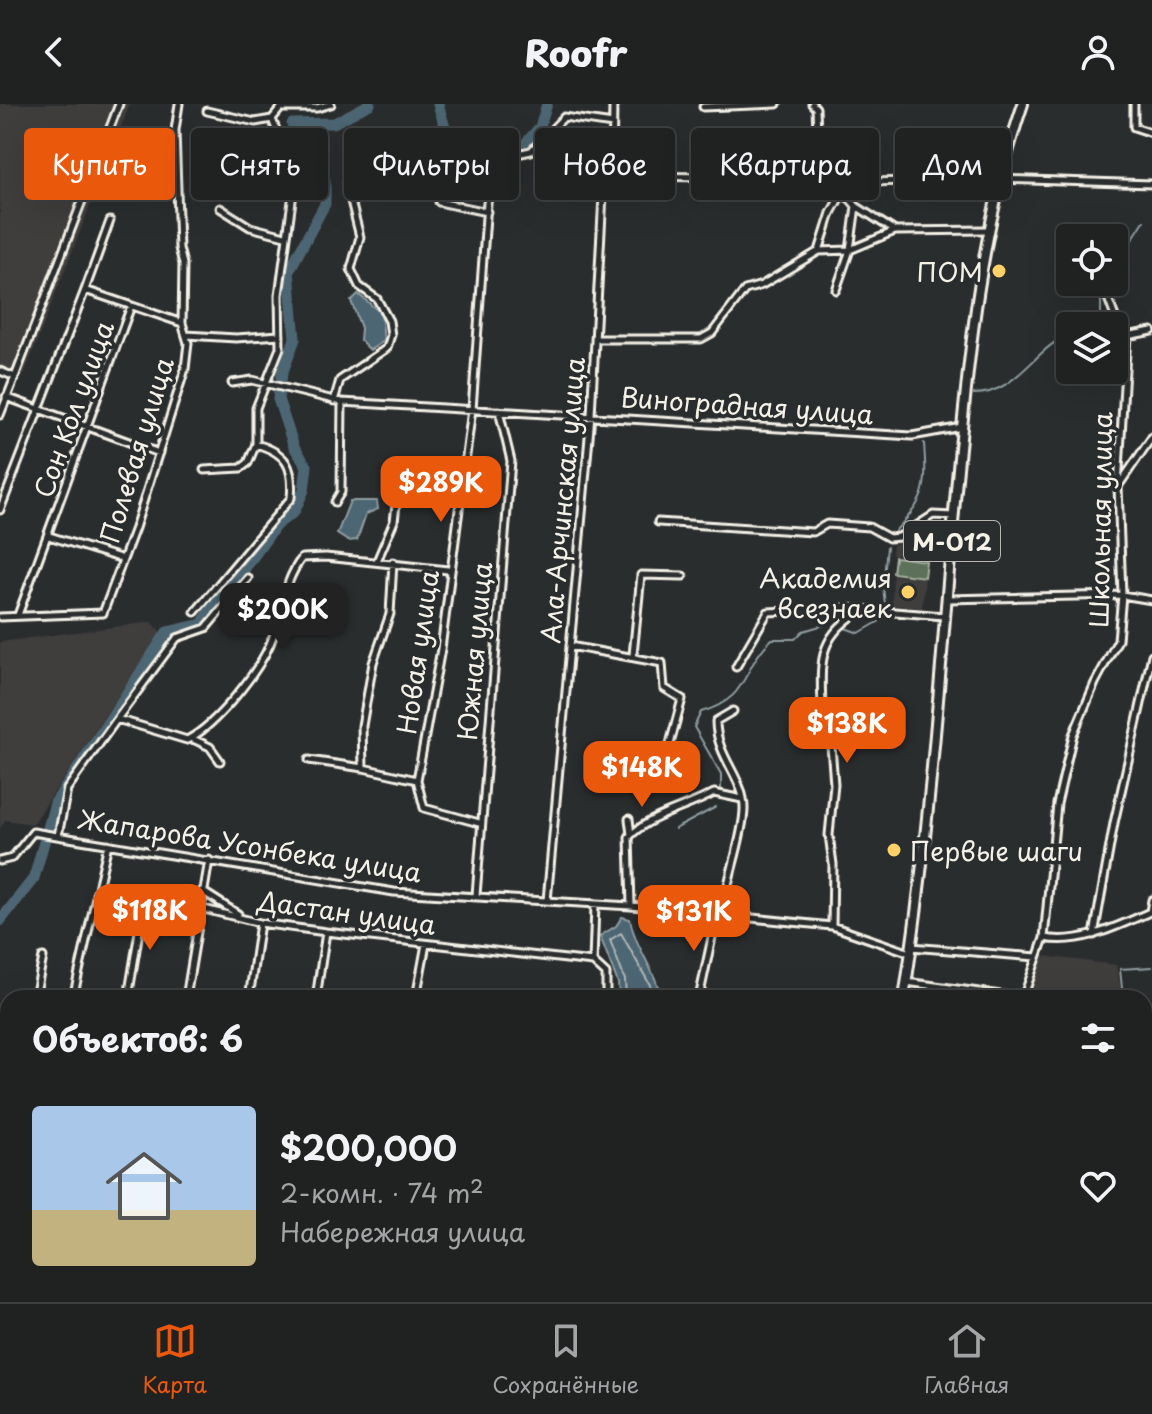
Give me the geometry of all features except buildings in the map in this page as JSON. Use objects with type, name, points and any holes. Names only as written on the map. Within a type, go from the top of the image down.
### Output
[{"type":"main road","name":"М-012","points":[[1011,140],[1023,104]]},
{"type":"main road","name":"М-012","points":[[906,982],[977,281],[993,200]]},
{"type":"main road","points":[[905,990],[906,982]]},
{"type":"street","points":[[0,415],[119,104]]},
{"type":"street","name":"Полевая улица","points":[[18,615],[103,613],[159,453],[185,369],[186,335],[182,323],[183,264],[179,248],[175,130],[179,104]]},
{"type":"street","points":[[207,111],[255,122],[272,119],[281,108],[317,108],[331,104]]},
{"type":"street","name":"Ала-Арчинская улица","points":[[613,104],[613,128]]},
{"type":"street","points":[[703,107],[777,104]]},
{"type":"street","points":[[812,104],[816,108],[817,128]]},
{"type":"street","points":[[1134,104],[1134,127],[1152,133]]},
{"type":"street","points":[[519,154],[531,151],[564,117],[613,124]]},
{"type":"street","points":[[204,470],[241,468],[248,463],[256,444],[256,408],[280,348],[279,295],[295,179],[272,119]]},
{"type":"street","points":[[1011,179],[1152,184]]},
{"type":"street","points":[[334,401],[340,380],[387,348],[391,335],[389,321],[377,299],[359,286],[351,269],[360,237],[351,200]]},
{"type":"street","name":"Новая улица","points":[[417,780],[441,649],[472,409],[490,200]]},
{"type":"street","name":"Ала-Арчинская улица","points":[[547,901],[591,415],[603,200]]},
{"type":"street","points":[[819,251],[838,200]]},
{"type":"street","points":[[850,200],[895,231]]},
{"type":"street","points":[[439,202],[487,212]]},
{"type":"street","points":[[836,290],[850,250],[856,206]]},
{"type":"street","points":[[220,208],[250,227],[285,236]]},
{"type":"street","points":[[85,290],[110,221]]},
{"type":"street","points":[[595,339],[701,339],[712,333],[745,290],[762,285],[819,251],[850,250],[895,231],[987,230]]},
{"type":"street","name":"Сон Кол улица","points":[[0,510],[85,290],[182,323]]},
{"type":"street","name":"Сон Кол улица","points":[[18,615],[131,306]]},
{"type":"street","points":[[1128,336],[1152,331]]},
{"type":"street","points":[[186,335],[236,338],[281,335]]},
{"type":"street","points":[[0,371],[15,377]]},
{"type":"street","name":"Виноградная улица","points":[[232,383],[252,380],[289,392],[342,402],[912,436],[962,427]]},
{"type":"street","name":"Школьная улица","points":[[1026,990],[1044,938],[1057,804],[1073,735],[1118,640],[1122,595],[1118,486],[1124,384]]},
{"type":"street","points":[[6,397],[159,453]]},
{"type":"street","points":[[335,502],[341,492],[342,402]]},
{"type":"street","name":"Южная улица","points":[[476,895],[479,823],[511,461],[499,411]]},
{"type":"street","points":[[1118,486],[1152,437]]},
{"type":"street","points":[[195,612],[291,498],[293,478],[288,460],[273,449],[256,444]]},
{"type":"street","points":[[377,561],[394,521],[396,505]]},
{"type":"street","points":[[658,522],[813,532],[827,524],[869,527],[889,538],[899,537],[933,515],[954,516]]},
{"type":"street","points":[[49,536],[123,559]]},
{"type":"street","points":[[191,738],[205,731],[270,645],[291,571],[302,558],[393,562],[449,570]]},
{"type":"street","points":[[363,768],[362,726],[373,663],[390,614],[393,562]]},
{"type":"street","points":[[633,656],[641,575],[683,576]]},
{"type":"street","points":[[58,836],[67,789],[117,719],[177,638],[206,628],[248,578]]},
{"type":"street","points":[[946,599],[1122,595],[1152,600]]},
{"type":"street","points":[[736,667],[768,612],[864,609],[944,616]]},
{"type":"street","points":[[832,926],[833,864],[829,835],[834,784],[830,733],[822,725],[824,660],[828,638],[841,622],[864,609]]},
{"type":"street","points":[[0,617],[18,615]]},
{"type":"street","points":[[570,646],[662,663],[664,688],[682,699],[667,755]]},
{"type":"street","points":[[1094,935],[1114,823],[1152,655]]},
{"type":"street","points":[[701,990],[744,809],[740,787],[716,743],[716,721],[733,711]]},
{"type":"street","points":[[117,719],[166,737],[191,738],[210,747],[220,761]]},
{"type":"street","points":[[309,760],[417,780],[424,808],[479,823]]},
{"type":"street","points":[[631,835],[641,824],[688,807],[714,793],[742,799]]},
{"type":"street","points":[[629,819],[631,906]]},
{"type":"street","name":"Жапарова Усонбека улица","points":[[0,861],[12,858],[33,832],[394,892],[476,895],[720,914],[832,926],[911,950],[1037,957]]},
{"type":"street","points":[[75,990],[108,844]]},
{"type":"street","points":[[187,990],[209,860]]},
{"type":"street","points":[[202,891],[250,919]]},
{"type":"street","name":"Дастан улица","points":[[96,894],[200,908],[260,923],[593,962]]},
{"type":"street","points":[[1044,938],[1062,941],[1094,935],[1151,912],[1152,900]]},
{"type":"street","points":[[129,990],[144,901]]},
{"type":"street","points":[[595,905],[593,962],[606,974],[606,990]]},
{"type":"street","points":[[250,990],[260,923]]},
{"type":"street","points":[[317,990],[326,932]]},
{"type":"street","points":[[417,990],[426,944]]},
{"type":"street","points":[[37,990],[43,957]]},
{"type":"street","points":[[906,982],[964,990]]},
{"type":"shaded area","points":[[0,104],[130,104],[121,128],[24,128],[24,200],[92,200],[23,377],[0,369]]},
{"type":"shaded area","name":"Академия всезнаек","points":[[930,526],[926,559],[892,555],[893,545]]},
{"type":"shaded area","name":"Академия всезнаек","points":[[893,575],[925,578],[922,608],[892,605]]},
{"type":"shaded area","points":[[151,622],[161,632],[33,824],[5,820],[0,829],[0,642]]},
{"type":"shaded area","points":[[1044,956],[1116,965],[1121,990],[1031,990]]},
{"type":"green space","points":[[895,557],[926,561],[924,577],[893,573]]},
{"type":"water","points":[[358,294],[381,313],[384,341],[370,350],[360,340],[361,328],[351,301]]},
{"type":"water","points":[[350,501],[377,501],[378,509],[366,514],[357,540],[348,541],[337,534]]},
{"type":"water","points":[[622,917],[630,919],[659,990],[618,990],[600,936],[616,926]]},
{"type":"waterway","points":[[0,921],[34,878],[55,803],[167,632],[202,624],[223,590],[238,578],[276,525],[294,512],[304,490],[307,466],[294,447],[278,399],[282,374],[295,339],[289,271],[325,204],[325,181],[318,156],[292,124],[334,123],[370,104]]},
{"type":"waterway","points":[[438,104],[451,148],[470,156],[525,144],[540,127],[547,104]]},
{"type":"waterway","points":[[1128,246],[1144,221]]},
{"type":"waterway","points":[[1098,296],[1101,312]]},
{"type":"waterway","points":[[974,394],[1002,387],[1056,342]]},
{"type":"waterway","points":[[895,531],[923,492],[924,443]]},
{"type":"waterway","points":[[885,605],[883,586],[887,547]]},
{"type":"waterway","points":[[845,628],[859,633],[885,618]]},
{"type":"waterway","points":[[721,789],[721,774],[694,727],[701,712],[717,706],[737,691],[772,639],[795,639],[803,631],[827,624]]},
{"type":"waterway","points":[[675,829],[716,807]]},
{"type":"waterway","points":[[1122,990],[1120,969],[1152,967]]},
{"type":"place","name":"ПОМ","points":[[999,271]]},
{"type":"place","name":"Академия всезнаек","points":[[908,592]]},
{"type":"place","name":"Первые шаги","points":[[894,850]]}]
